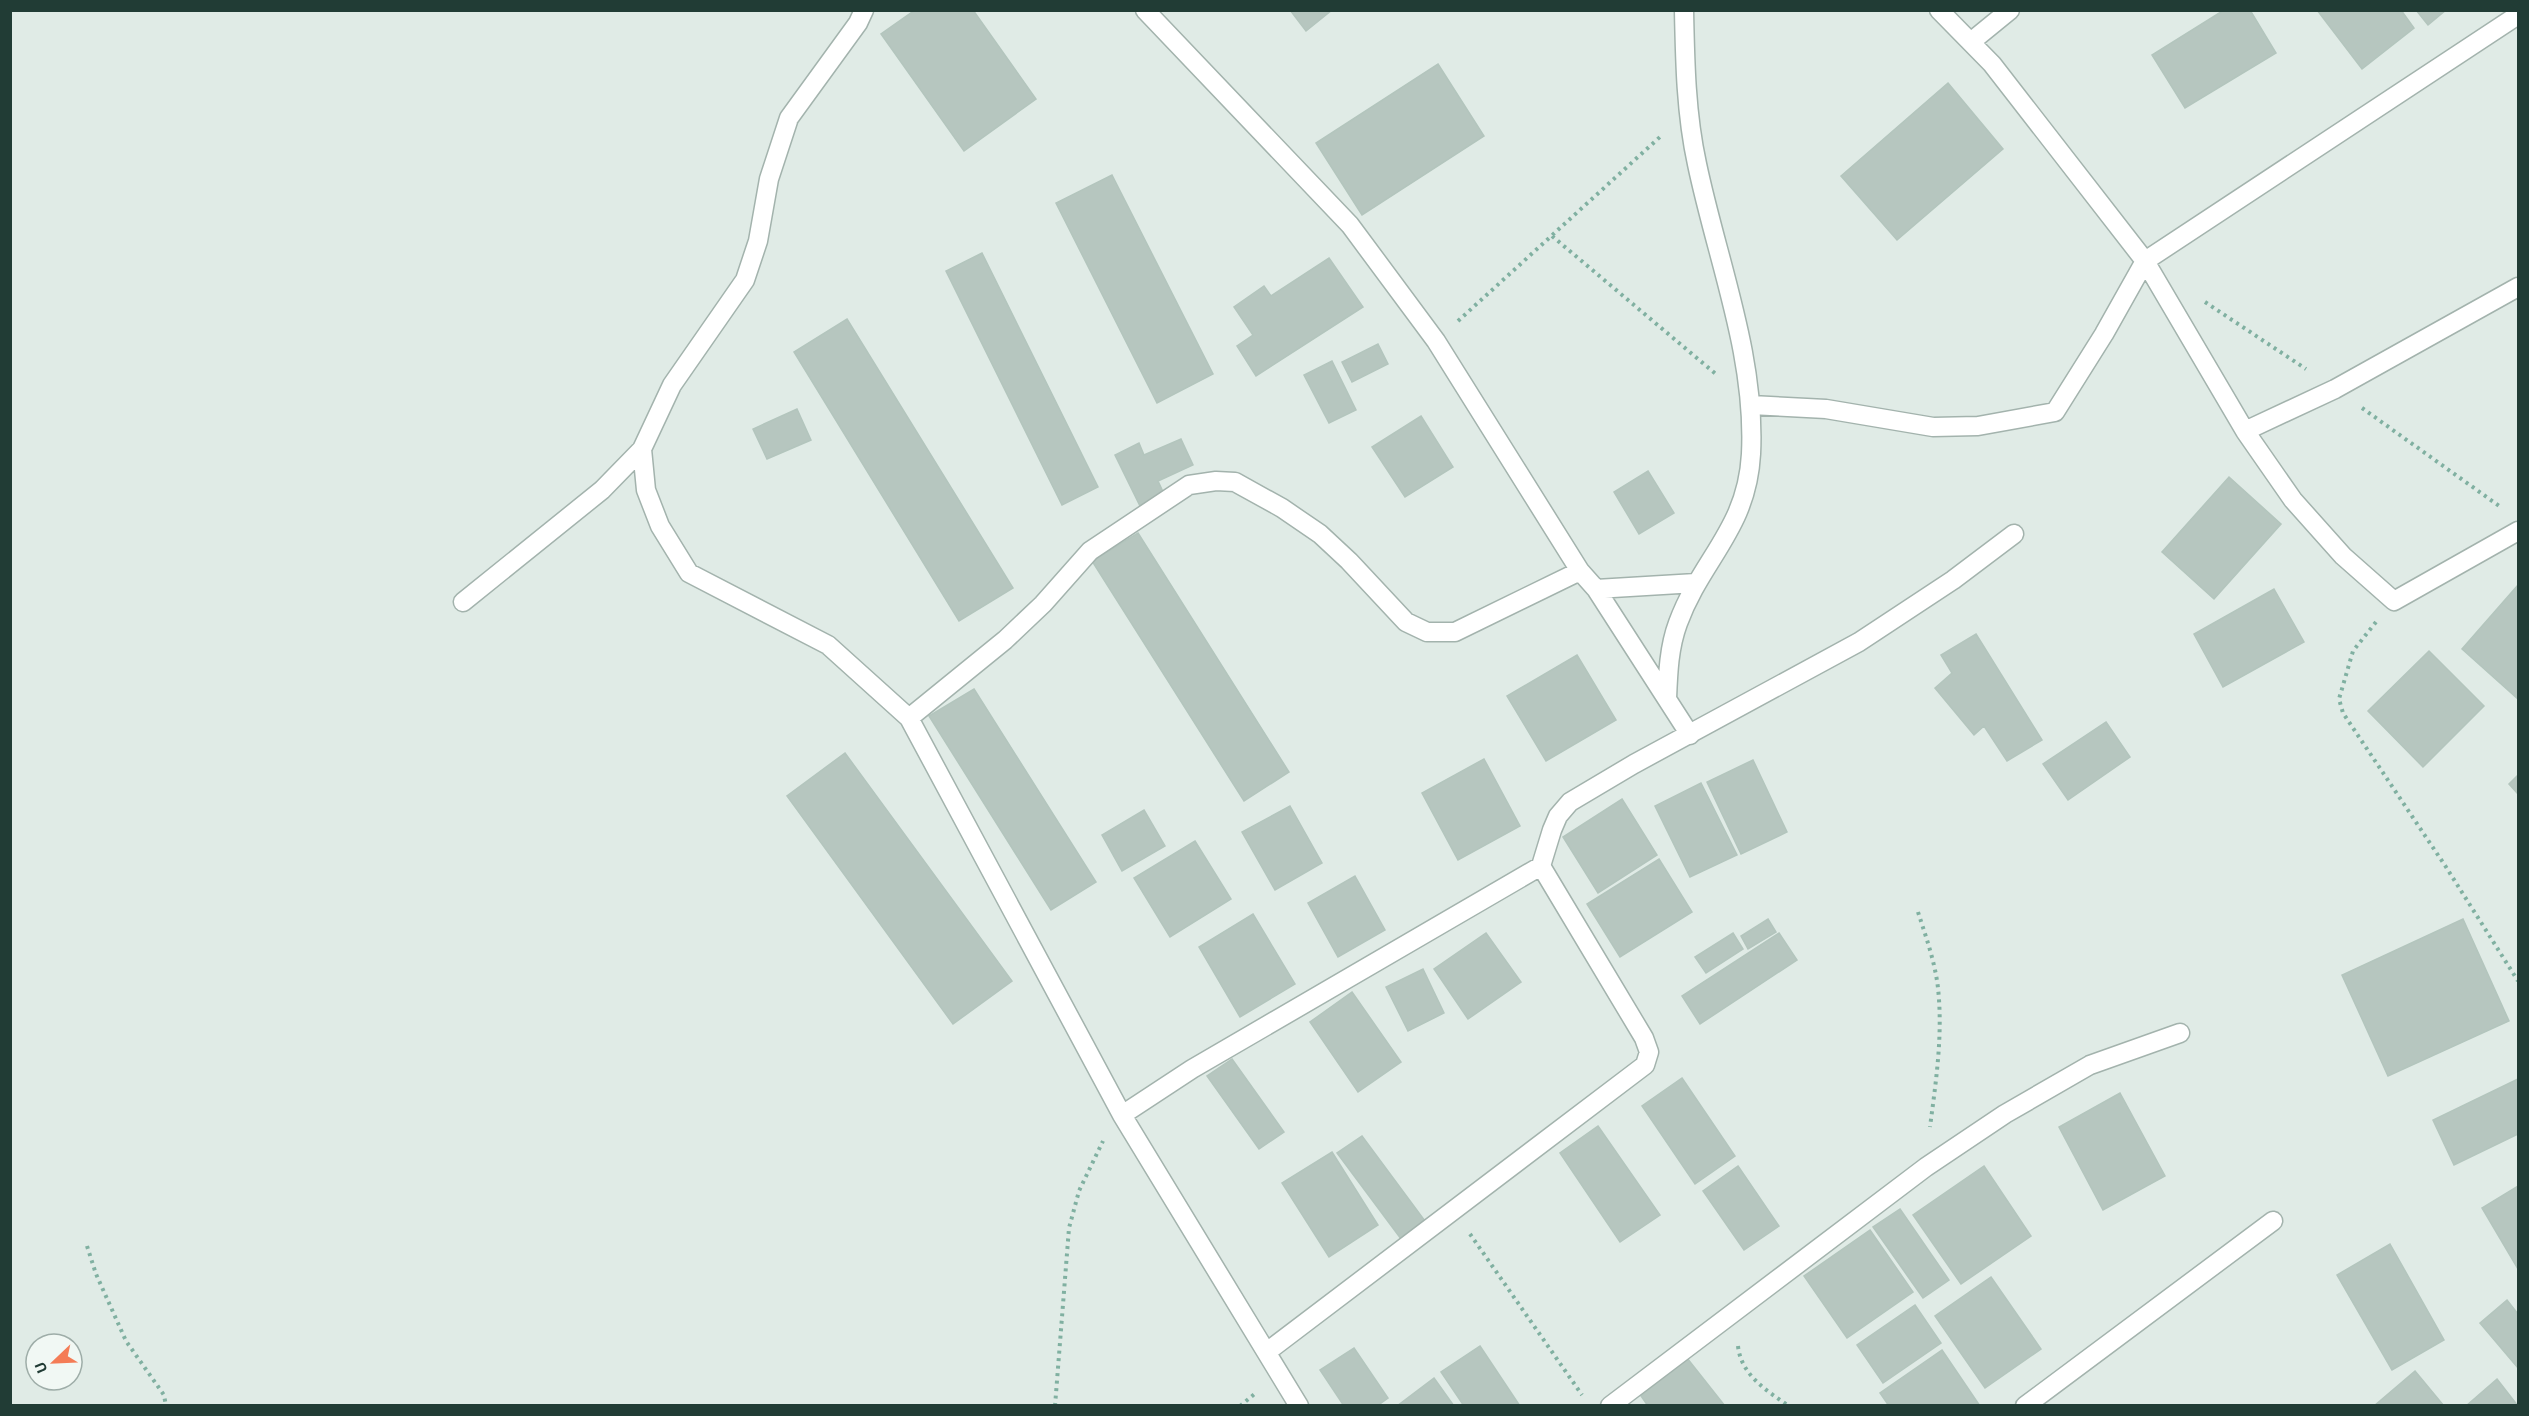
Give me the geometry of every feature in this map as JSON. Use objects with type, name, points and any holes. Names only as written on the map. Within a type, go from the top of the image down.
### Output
[{"type":"street","points":[[463,602],[602,490],[642,449],[672,385],[745,280],[758,241],[769,179],[789,118],[858,23],[864,10]]},
{"type":"street","points":[[1145,10],[1350,225],[1436,341],[1580,570],[1596,589],[1690,735]]},
{"type":"street","points":[[1667,699],[1673,639],[1696,583],[1724,542],[1742,505],[1748,484],[1751,454],[1752,405],[1738,328],[1696,164],[1688,112],[1684,10]]},
{"type":"street","points":[[1939,10],[1972,41],[1992,64],[2145,261],[2245,431],[2294,500],[2321,532],[2372,583],[2394,601],[2518,531]]},
{"type":"street","points":[[1972,41],[2010,10]]},
{"type":"street","points":[[1752,405],[1826,409],[1933,427],[1978,426],[2055,412],[2104,334],[2145,261],[2518,15]]},
{"type":"street","points":[[2245,431],[2335,389],[2518,287]]},
{"type":"street","points":[[642,449],[645,490],[660,526],[689,573],[828,645],[909,718],[1122,1115],[1268,1351],[1279,1376],[1299,1406]]},
{"type":"street","points":[[909,718],[1013,632],[1043,604],[1090,551],[1136,518],[1189,485],[1216,481],[1235,482],[1282,508],[1320,534],[1349,561],[1406,622],[1427,632],[1455,632],[1580,570]]},
{"type":"street","points":[[1122,1115],[1192,1069],[1541,866],[1558,816],[1570,802],[1634,764],[1860,642],[1953,580],[2014,534]]},
{"type":"street","points":[[1596,589],[1696,583]]},
{"type":"street","points":[[1268,1351],[1645,1065],[1649,1052],[1644,1038],[1541,866]]},
{"type":"street","points":[[1610,1406],[1735,1309],[1926,1167],[2005,1114],[2090,1065],[2180,1033]]},
{"type":"street","points":[[2025,1406],[2273,1221]]},
{"type":"path","points":[[1436,341],[1688,112]]},
{"type":"path","points":[[1551,236],[1752,405]]},
{"type":"path","points":[[2394,601],[2353,651],[2339,699],[2343,713],[2446,867],[2518,981]]},
{"type":"path","points":[[1918,912],[1934,963],[1940,1019],[1939,1051],[1926,1167]]},
{"type":"path","points":[[1054,1406],[1069,1228],[1078,1191],[1090,1165],[1122,1115]]},
{"type":"path","points":[[1454,1210],[1583,1396]]},
{"type":"path","points":[[87,1246],[96,1274],[126,1341],[164,1395],[166,1406]]},
{"type":"path","points":[[1735,1309],[1739,1354],[1748,1373],[1762,1388],[1789,1406]]},
{"type":"building","points":[[915,10],[973,10],[1036,99],[964,151],[881,34]]},
{"type":"building","points":[[1290,10],[1332,10],[1306,31]]},
{"type":"building","points":[[2224,10],[2250,10],[2276,53],[2185,108],[2152,55]]},
{"type":"building","points":[[2317,10],[2401,10],[2414,28],[2362,69]]},
{"type":"building","points":[[2416,10],[2446,10],[2428,25]]},
{"type":"building","points":[[1438,64],[1484,136],[1362,215],[1316,143]]},
{"type":"building","points":[[1948,83],[2003,149],[1897,240],[1841,176]]},
{"type":"building","points":[[1112,175],[1213,374],[1157,403],[1056,203]]},
{"type":"building","points":[[982,253],[1098,487],[1062,505],[946,271]]},
{"type":"building","points":[[1329,258],[1363,307],[1256,376],[1237,346],[1253,335],[1234,307],[1264,286],[1271,296]]},
{"type":"building","points":[[847,319],[1013,588],[959,621],[794,352]]},
{"type":"building","points":[[1378,344],[1388,364],[1352,382],[1342,362]]},
{"type":"building","points":[[1332,361],[1356,410],[1329,423],[1304,375]]},
{"type":"building","points":[[797,409],[811,440],[767,459],[753,429]]},
{"type":"building","points":[[1421,416],[1453,467],[1405,497],[1372,447]]},
{"type":"building","points":[[1181,439],[1193,465],[1158,481],[1164,494],[1140,506],[1115,455],[1139,443],[1144,455]]},
{"type":"building","points":[[1648,471],[1674,513],[1639,534],[1614,492]]},
{"type":"building","points":[[2229,477],[2281,524],[2214,599],[2162,552]]},
{"type":"building","points":[[1138,533],[1289,772],[1244,801],[1092,561]]},
{"type":"building","points":[[2518,585],[2518,699],[2462,649]]},
{"type":"building","points":[[2274,589],[2304,642],[2223,687],[2194,634]]},
{"type":"building","points":[[1976,634],[2042,740],[2007,761],[1984,726],[1974,735],[1935,688],[1952,673],[1941,655]]},
{"type":"building","points":[[2429,651],[2484,706],[2423,767],[2368,711]]},
{"type":"building","points":[[1577,655],[1616,720],[1546,761],[1507,696]]},
{"type":"building","points":[[974,689],[1096,882],[1051,910],[929,716]]},
{"type":"building","points":[[2106,722],[2130,757],[2068,800],[2043,764]]},
{"type":"building","points":[[845,753],[1012,981],[953,1024],[787,796]]},
{"type":"building","points":[[1484,759],[1520,826],[1458,860],[1422,793]]},
{"type":"building","points":[[1753,760],[1787,832],[1741,854],[1707,782]]},
{"type":"building","points":[[2518,775],[2518,794],[2509,784]]},
{"type":"building","points":[[1701,783],[1737,855],[1690,877],[1655,806]]},
{"type":"building","points":[[1622,799],[1657,855],[1598,893],[1563,837]]},
{"type":"building","points":[[1290,806],[1322,863],[1275,890],[1242,832]]},
{"type":"building","points":[[1144,810],[1165,846],[1122,871],[1102,835]]},
{"type":"building","points":[[1195,841],[1231,899],[1170,937],[1134,878]]},
{"type":"building","points":[[1659,859],[1692,912],[1620,957],[1587,904]]},
{"type":"building","points":[[1355,876],[1385,930],[1338,957],[1308,903]]},
{"type":"building","points":[[1253,914],[1295,984],[1240,1017],[1199,947]]},
{"type":"building","points":[[1768,919],[1776,932],[1748,949],[1741,936]]},
{"type":"building","points":[[2463,919],[2509,1021],[2388,1076],[2342,975]]},
{"type":"building","points":[[1486,933],[1521,982],[1468,1019],[1434,969]]},
{"type":"building","points":[[1733,933],[1743,949],[1706,973],[1695,957]]},
{"type":"building","points":[[1779,933],[1797,960],[1700,1024],[1682,996]]},
{"type":"building","points":[[1423,969],[1444,1013],[1408,1031],[1386,987]]},
{"type":"building","points":[[1352,992],[1401,1062],[1358,1092],[1310,1022]]},
{"type":"building","points":[[1232,1059],[1284,1132],[1259,1149],[1207,1076]]},
{"type":"building","points":[[1682,1078],[1735,1156],[1695,1184],[1642,1106]]},
{"type":"building","points":[[2518,1079],[2518,1134],[2454,1165],[2433,1120]]},
{"type":"building","points":[[2120,1093],[2165,1176],[2103,1210],[2059,1127]]},
{"type":"building","points":[[1598,1126],[1660,1215],[1620,1242],[1560,1153]]},
{"type":"building","points":[[1362,1136],[1428,1225],[1404,1243],[1337,1153]]},
{"type":"building","points":[[1332,1152],[1378,1225],[1329,1257],[1282,1183]]},
{"type":"building","points":[[1738,1166],[1779,1226],[1744,1250],[1703,1191]]},
{"type":"building","points":[[1984,1166],[2031,1236],[1961,1284],[1913,1215]]},
{"type":"building","points":[[2518,1186],[2518,1269],[2482,1208]]},
{"type":"building","points":[[1900,1209],[1949,1280],[1923,1298],[1873,1227]]},
{"type":"building","points":[[1870,1230],[1913,1292],[1847,1338],[1804,1276]]},
{"type":"building","points":[[2390,1244],[2444,1340],[2392,1370],[2337,1275]]},
{"type":"building","points":[[1991,1277],[2041,1349],[1985,1388],[1935,1316]]},
{"type":"building","points":[[2507,1300],[2518,1314],[2518,1368],[2480,1323]]},
{"type":"building","points":[[1915,1305],[1941,1343],[1883,1383],[1857,1345]]},
{"type":"building","points":[[1480,1346],[1520,1406],[1464,1406],[1441,1372]]},
{"type":"building","points":[[1354,1348],[1388,1398],[1377,1406],[1344,1406],[1320,1370]]},
{"type":"building","points":[[1942,1350],[1980,1406],[1889,1406],[1880,1393]]},
{"type":"building","points":[[1687,1358],[1725,1406],[1648,1406],[1641,1396]]},
{"type":"building","points":[[2415,1371],[2444,1406],[2374,1406]]},
{"type":"building","points":[[1434,1378],[1454,1406],[1397,1406]]},
{"type":"building","points":[[2497,1379],[2518,1406],[2466,1406]]}]
